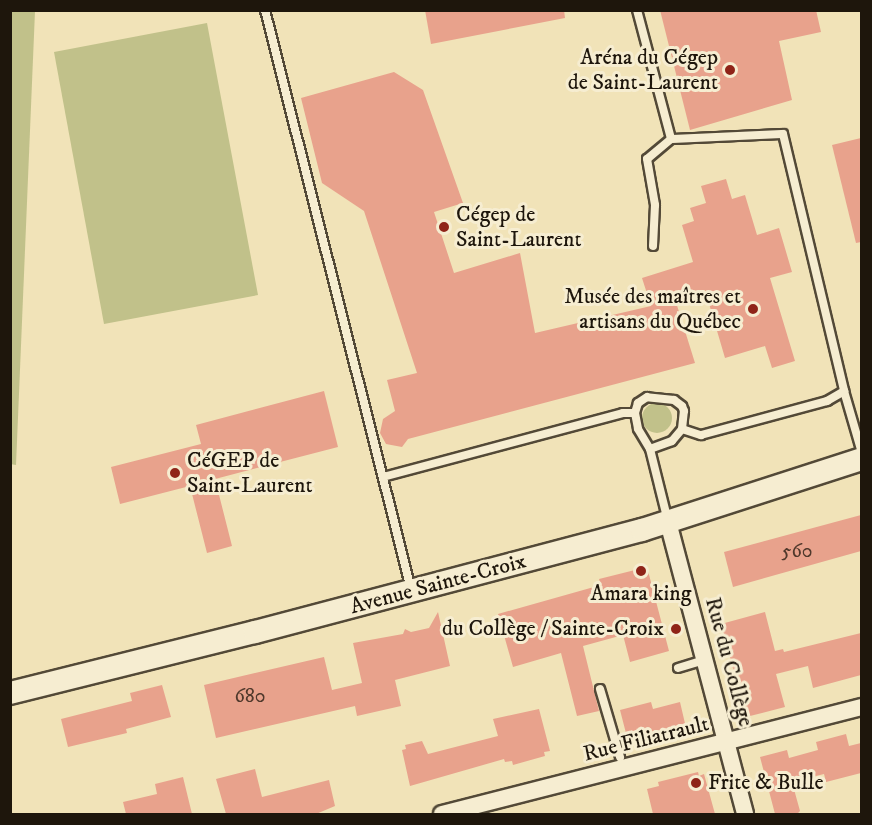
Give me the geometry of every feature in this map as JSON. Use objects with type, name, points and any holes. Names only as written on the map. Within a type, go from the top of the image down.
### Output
[{"type":"main road","name":"Avenue Sainte-Croix","points":[[10,693],[412,591],[668,522],[861,459]]},
{"type":"street","name":"Rue du Collège","points":[[668,522],[745,814]]},
{"type":"street","name":"Rue Filiatrault","points":[[442,814],[861,707]]},
{"type":"lane","points":[[266,10],[412,591]]},
{"type":"lane","points":[[637,10],[671,139]]},
{"type":"lane","points":[[653,246],[655,205],[647,159],[671,139],[783,134],[861,453]]},
{"type":"lane","points":[[682,429],[701,435],[827,401],[844,391]]},
{"type":"lane","points":[[650,449],[672,441],[682,429],[684,411],[682,406],[674,400],[647,397],[638,403],[635,413],[638,429],[650,449],[668,522]]},
{"type":"lane","points":[[383,477],[623,413],[635,413]]},
{"type":"lane","points":[[678,668],[705,660]]},
{"type":"lane","points":[[600,689],[620,757]]},
{"type":"green space","points":[[11,10],[35,11],[16,465],[10,464]]},
{"type":"green space","points":[[207,23],[258,295],[104,324],[54,52]]},
{"type":"green space","points":[[657,403],[667,408],[672,418],[667,428],[657,433],[647,428],[642,418],[647,408]]},
{"type":"building","points":[[425,10],[564,10],[565,18],[431,44]]},
{"type":"building","name":"Aréna du Cégep de Saint-Laurent","points":[[660,10],[816,10],[821,32],[779,41],[792,100],[690,130]]},
{"type":"building","points":[[394,72],[423,90],[463,203],[434,212],[454,273],[520,253],[535,333],[651,306],[642,278],[693,262],[682,225],[694,221],[690,208],[706,203],[701,186],[726,179],[732,199],[745,195],[757,235],[779,228],[792,272],[770,278],[795,361],[772,368],[765,346],[725,358],[705,290],[675,299],[695,363],[408,439],[402,447],[386,444],[380,433],[383,419],[395,411],[387,380],[417,373],[364,211],[322,183],[301,98]]},
{"type":"building","points":[[861,138],[861,242],[856,243],[832,145]]},
{"type":"building","name":"CéGEP de Saint-Laurent","points":[[324,391],[338,447],[215,479],[232,546],[207,553],[190,486],[120,504],[111,467],[201,444],[196,425]]},
{"type":"building","points":[[861,515],[861,551],[733,587],[724,552]]},
{"type":"building","points":[[647,567],[669,651],[630,662],[623,635],[583,646],[599,711],[577,716],[561,653],[513,667],[498,614],[601,585],[599,579]]},
{"type":"building","points":[[438,612],[450,666],[395,680],[401,706],[357,716],[355,706],[216,738],[204,685],[324,657],[332,690],[362,683],[353,643],[403,634],[405,629],[411,632],[429,628]]},
{"type":"building","points":[[765,612],[775,651],[783,649],[784,652],[861,633],[861,675],[813,688],[808,666],[776,674],[785,707],[746,717],[721,624]]},
{"type":"building","points":[[162,685],[171,717],[126,729],[127,733],[68,747],[61,719],[132,701],[130,693]]},
{"type":"building","points":[[651,702],[653,709],[680,702],[687,732],[651,742],[649,736],[628,741],[620,710]]},
{"type":"building","points":[[539,709],[550,751],[544,752],[545,756],[513,765],[512,761],[505,762],[504,759],[410,786],[402,750],[406,749],[405,745],[422,741],[428,754],[498,736],[493,719]]},
{"type":"building","points":[[846,734],[849,746],[861,743],[861,773],[826,782],[824,774],[792,782],[800,811],[797,814],[775,814],[760,757],[787,750],[789,758],[818,750],[816,742]]},
{"type":"building","points":[[255,769],[262,797],[329,780],[335,806],[316,814],[226,814],[216,779]]},
{"type":"building","points":[[698,772],[699,776],[704,774],[715,814],[653,814],[647,789],[659,786],[658,782]]},
{"type":"building","points":[[183,777],[192,814],[126,814],[123,802],[157,794],[155,784]]},
{"type":"place","name":"Aréna du Cégep de Saint-Laurent","points":[[730,70]]},
{"type":"place","name":"Cégep de Saint-Laurent","points":[[444,227]]},
{"type":"place","name":"Musée des maîtres et artisans du Québec","points":[[753,309]]},
{"type":"place","name":"CéGEP de Saint-Laurent","points":[[175,473]]},
{"type":"place","name":"Amara king","points":[[641,571]]},
{"type":"place","name":"du Collège / Sainte-Croix","points":[[676,629]]},
{"type":"place","name":"Frite & Bulle","points":[[696,783]]}]
